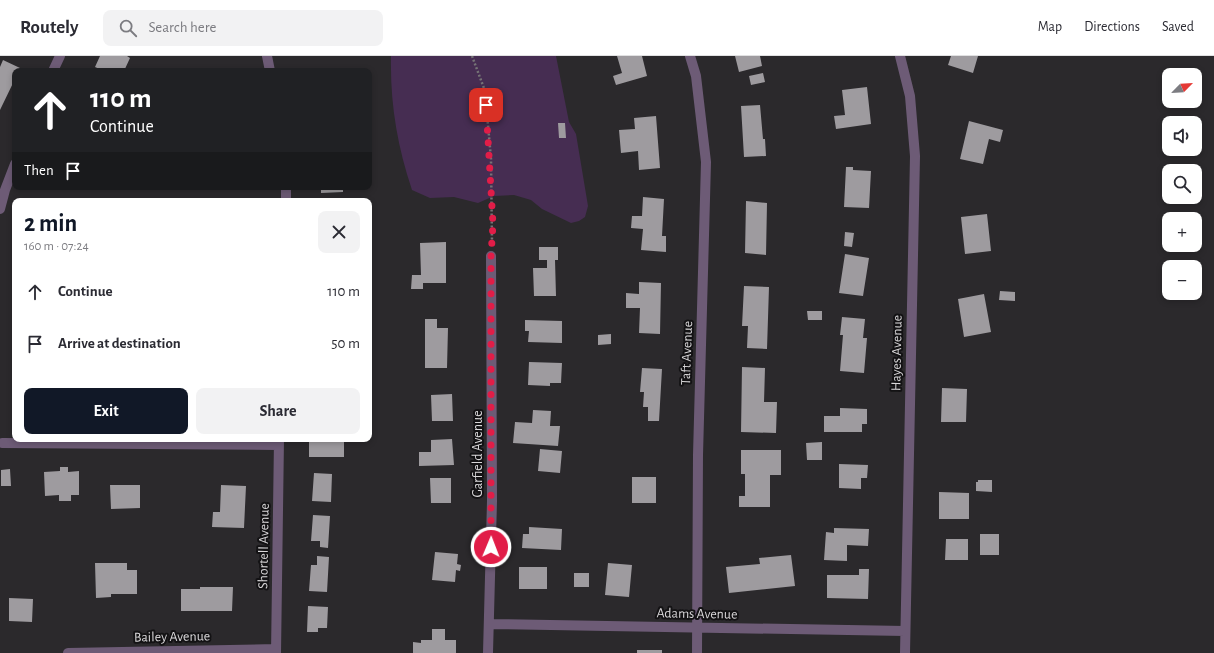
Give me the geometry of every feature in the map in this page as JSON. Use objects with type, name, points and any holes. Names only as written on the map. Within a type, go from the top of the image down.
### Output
[{"type":"street","points":[[55,68],[60,56]]},
{"type":"street","points":[[267,56],[269,68]]},
{"type":"street","name":"Taft Avenue","points":[[690,56],[696,76],[706,162],[698,455],[698,653]]},
{"type":"street","name":"Hayes Avenue","points":[[900,56],[910,96],[915,156],[905,653]]},
{"type":"street","points":[[0,209],[12,172]]},
{"type":"street","name":"Garfield Avenue","points":[[488,653],[492,501],[491,256]]},
{"type":"street","points":[[2,443],[279,442]]},
{"type":"street","name":"Shortell Avenue","points":[[276,651],[279,442]]},
{"type":"street","name":"Adams Avenue","points":[[489,624],[905,631]]},
{"type":"street","name":"Bailey Avenue","points":[[68,653],[276,651]]},
{"type":"path","points":[[472,56],[486,91],[493,224],[491,256]]},
{"type":"shaded area","points":[[391,56],[556,56],[569,122],[576,134],[588,206],[585,217],[579,221],[571,223],[542,209],[531,200],[514,195],[494,196],[478,203],[454,197],[430,198],[412,190],[398,140],[393,107]]},
{"type":"building","points":[[100,56],[127,56],[130,58],[125,68],[95,67]]},
{"type":"building","points":[[617,56],[642,56],[647,76],[616,85],[613,76],[622,73]]},
{"type":"building","points":[[735,56],[760,56],[762,66],[739,72]]},
{"type":"building","points":[[951,56],[978,56],[973,73],[948,65]]},
{"type":"building","points":[[3,60],[20,68],[12,68],[12,85],[0,110],[0,67]]},
{"type":"building","points":[[763,73],[765,82],[751,85],[749,76]]},
{"type":"building","points":[[867,87],[871,124],[836,129],[834,116],[845,115],[842,90]]},
{"type":"building","points":[[760,105],[766,156],[744,157],[741,106]]},
{"type":"building","points":[[656,116],[660,168],[639,170],[638,151],[621,153],[619,130],[635,129],[634,118]]},
{"type":"building","points":[[969,121],[1003,130],[1000,142],[989,139],[983,164],[960,159]]},
{"type":"building","points":[[558,123],[565,123],[566,138],[559,138]]},
{"type":"building","points":[[846,167],[853,167],[853,170],[871,171],[869,208],[844,207]]},
{"type":"building","points":[[321,190],[343,190],[343,192],[321,193]]},
{"type":"building","points":[[643,197],[664,199],[662,236],[666,236],[666,252],[641,250],[643,229],[631,228],[632,216],[642,216]]},
{"type":"building","points":[[746,201],[767,203],[766,255],[745,253]]},
{"type":"building","points":[[987,214],[991,251],[965,254],[961,217]]},
{"type":"building","points":[[845,232],[854,233],[852,247],[844,246]]},
{"type":"building","points":[[446,242],[446,283],[423,283],[423,289],[411,289],[412,275],[421,275],[420,243]]},
{"type":"building","points":[[539,247],[558,247],[558,260],[555,260],[556,296],[534,296],[533,268],[547,268],[547,260],[539,260]]},
{"type":"building","points":[[845,254],[869,258],[863,296],[839,293]]},
{"type":"building","points":[[639,282],[661,283],[660,334],[639,333],[640,308],[626,308],[626,293],[639,294]]},
{"type":"building","points":[[744,286],[769,287],[767,349],[747,348],[748,326],[742,326]]},
{"type":"building","points":[[1000,291],[1015,292],[1015,301],[999,300]]},
{"type":"building","points":[[984,294],[991,332],[964,337],[958,299]]},
{"type":"building","points":[[807,311],[822,311],[822,320],[808,320]]},
{"type":"building","points":[[842,317],[865,319],[863,338],[867,338],[864,373],[840,371],[843,335],[840,335]]},
{"type":"building","points":[[425,319],[437,319],[437,328],[448,328],[447,368],[425,368]]},
{"type":"building","points":[[525,320],[562,321],[562,343],[528,342],[529,331],[525,331]]},
{"type":"building","points":[[611,334],[611,344],[598,345],[598,335]]},
{"type":"building","points":[[529,362],[562,363],[561,383],[550,383],[550,386],[528,385]]},
{"type":"building","points":[[742,367],[765,368],[764,402],[777,402],[776,433],[741,432]]},
{"type":"building","points":[[642,368],[662,369],[659,421],[648,421],[648,407],[643,407],[644,392],[640,392]]},
{"type":"building","points":[[942,388],[967,389],[966,422],[941,422]]},
{"type":"building","points":[[452,394],[453,421],[432,421],[431,395]]},
{"type":"building","points":[[840,408],[867,409],[867,424],[862,424],[862,432],[824,432],[824,416],[840,416]]},
{"type":"building","points":[[533,410],[551,411],[550,426],[560,426],[558,446],[513,443],[515,422],[532,423]]},
{"type":"building","points":[[452,439],[454,465],[419,466],[419,452],[431,452],[431,440]]},
{"type":"building","points":[[309,442],[344,442],[344,457],[309,457]]},
{"type":"building","points":[[822,442],[822,460],[807,460],[806,443]]},
{"type":"building","points":[[540,449],[562,451],[560,473],[538,471]]},
{"type":"building","points":[[741,450],[781,450],[781,475],[770,475],[770,507],[739,507],[739,496],[745,496],[745,474],[741,474]]},
{"type":"building","points":[[839,464],[868,465],[867,478],[861,478],[861,489],[839,488]]},
{"type":"building","points":[[60,467],[68,467],[68,472],[79,471],[79,495],[71,495],[71,501],[59,501],[59,495],[45,496],[44,472],[60,471]]},
{"type":"building","points":[[10,469],[11,486],[1,486],[1,470]]},
{"type":"building","points":[[314,473],[332,474],[331,502],[312,501]]},
{"type":"building","points":[[632,477],[656,477],[656,503],[632,503]]},
{"type":"building","points":[[430,478],[451,478],[451,503],[431,503]]},
{"type":"building","points":[[978,480],[992,480],[992,492],[976,491],[976,482],[978,482]]},
{"type":"building","points":[[110,485],[140,485],[140,508],[111,509]]},
{"type":"building","points":[[221,485],[246,486],[244,528],[212,527],[213,512],[220,512]]},
{"type":"building","points":[[939,492],[969,493],[969,519],[939,519]]},
{"type":"building","points":[[313,515],[330,516],[328,548],[320,547],[320,541],[311,541]]},
{"type":"building","points":[[529,527],[562,529],[561,550],[522,548],[523,534],[529,534]]},
{"type":"building","points":[[834,528],[869,529],[868,546],[847,545],[847,561],[824,560],[826,532],[834,533]]},
{"type":"building","points":[[980,534],[999,534],[999,555],[980,555]]},
{"type":"building","points":[[946,539],[968,539],[968,560],[945,560]]},
{"type":"building","points":[[435,552],[458,554],[457,564],[461,565],[460,571],[456,570],[455,582],[432,580]]},
{"type":"building","points":[[791,555],[795,586],[729,593],[726,567],[760,564],[759,558]]},
{"type":"building","points":[[317,556],[329,557],[327,592],[309,591],[311,565],[317,565]]},
{"type":"building","points":[[95,563],[127,563],[127,570],[137,570],[137,594],[111,594],[111,597],[96,598]]},
{"type":"building","points":[[608,563],[632,565],[629,597],[605,595]]},
{"type":"building","points":[[519,567],[547,567],[547,589],[519,589]]},
{"type":"building","points":[[859,569],[869,569],[868,599],[827,598],[827,575],[859,575]]},
{"type":"building","points":[[574,573],[589,573],[589,587],[574,587]]},
{"type":"building","points":[[200,587],[233,587],[232,611],[181,611],[181,589],[200,589]]},
{"type":"building","points":[[9,598],[33,599],[32,622],[9,621]]},
{"type":"building","points":[[308,606],[328,607],[327,628],[318,628],[318,632],[307,632]]},
{"type":"building","points":[[432,629],[445,629],[445,640],[456,640],[456,653],[413,653],[413,642],[421,643],[421,640],[432,640]]},
{"type":"building","points":[[637,650],[662,650],[662,653],[637,653]]},
{"type":"route","points":[[486,105],[491,159],[493,224],[491,256],[491,547]]}]
